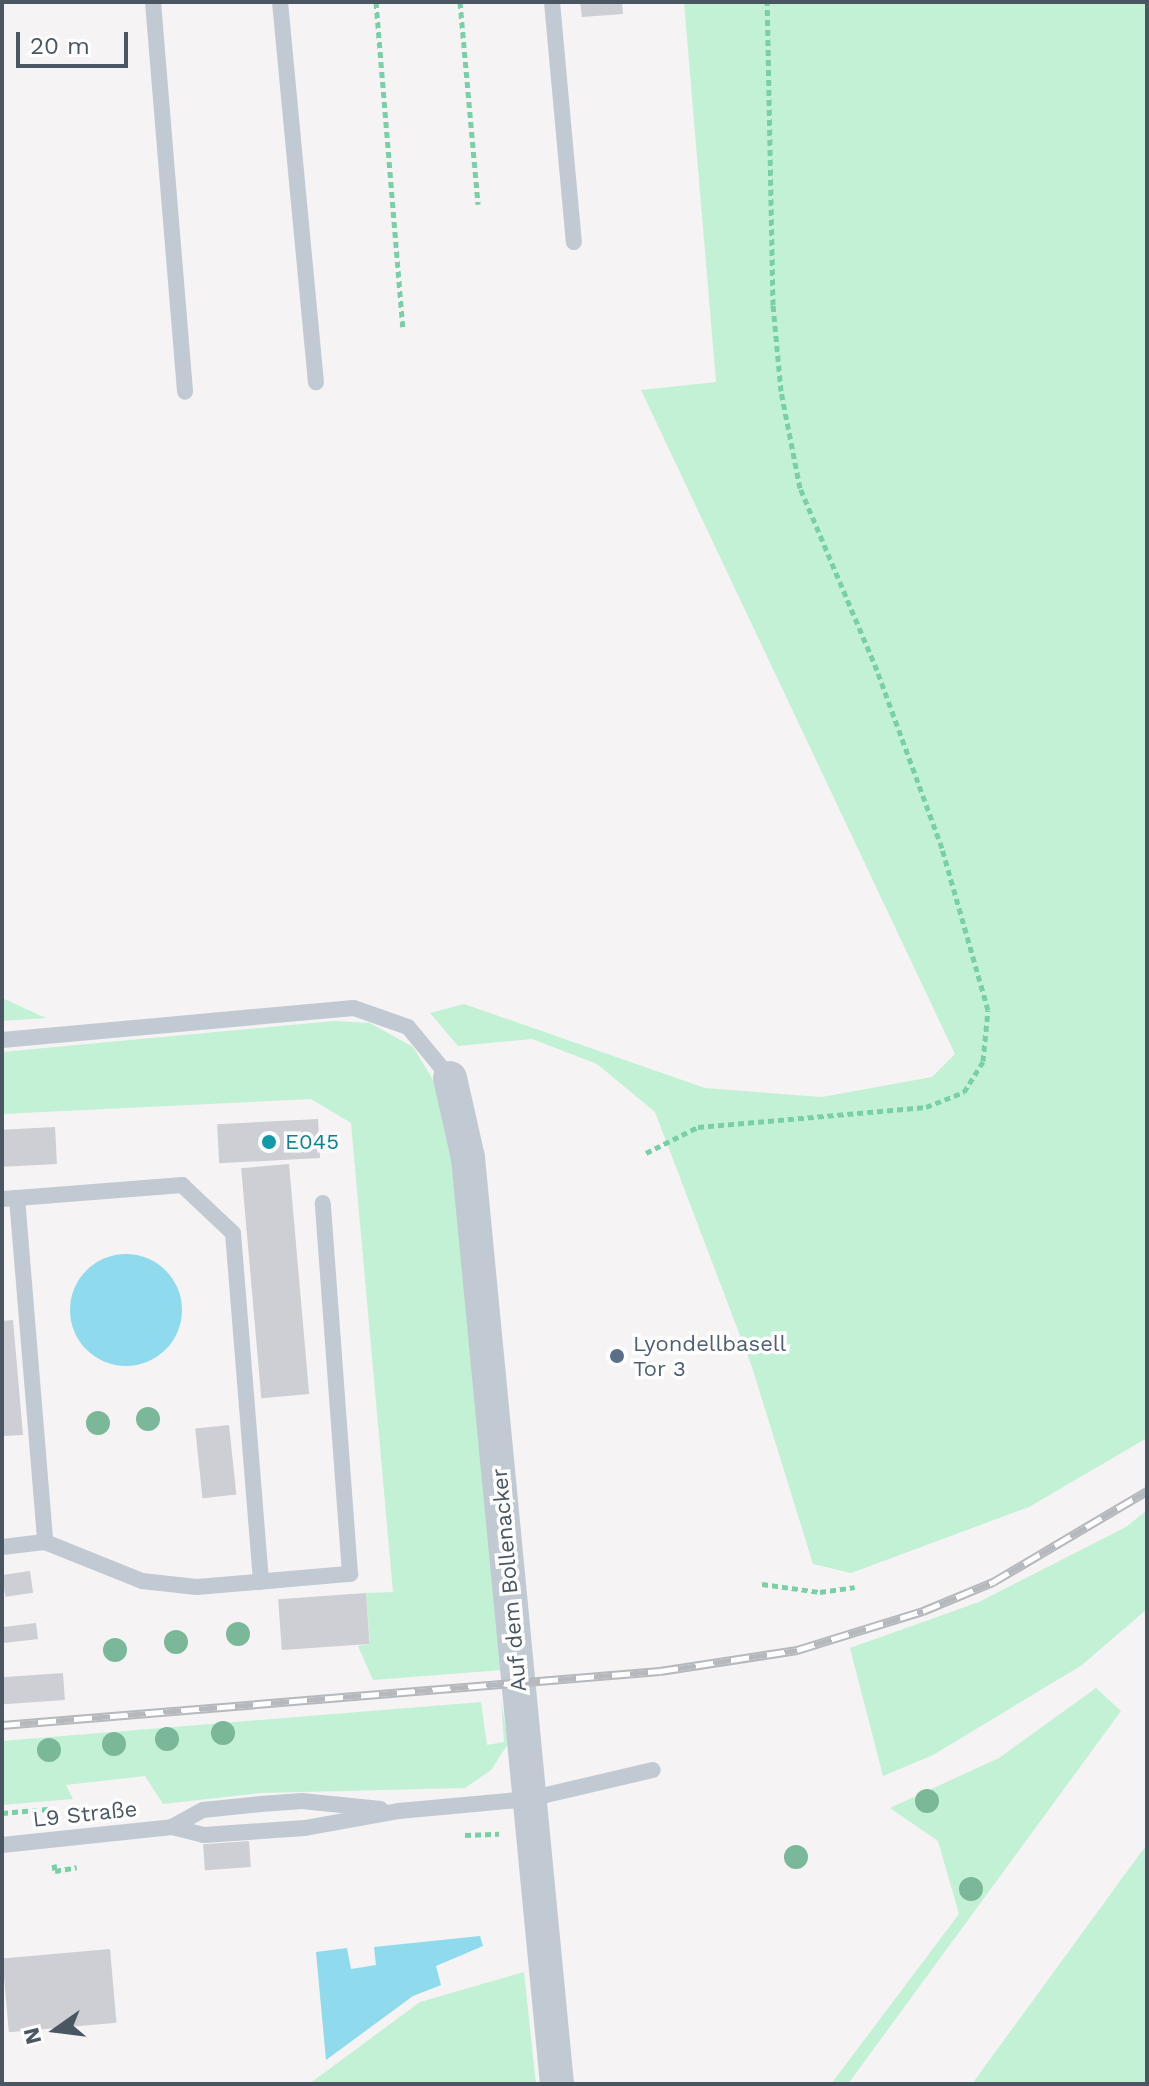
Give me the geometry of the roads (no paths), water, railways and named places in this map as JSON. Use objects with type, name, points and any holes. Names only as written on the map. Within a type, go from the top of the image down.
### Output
[{"type":"street","name":"Auf dem Bollenacker","points":[[450,1078],[468,1158],[557,2084]]},
{"type":"lane","points":[[153,2],[185,392]]},
{"type":"lane","points":[[280,2],[316,382]]},
{"type":"lane","points":[[552,2],[574,242]]},
{"type":"lane","points":[[2,1040],[354,1008],[408,1027],[450,1078]]},
{"type":"lane","points":[[45,1542],[10,1199],[182,1185],[233,1233],[261,1582]]},
{"type":"lane","points":[[2,1547],[45,1542],[142,1581],[197,1587],[350,1574],[323,1203]]},
{"type":"lane","points":[[172,1827],[203,1810],[302,1801],[399,1811],[531,1816],[653,1770]]},
{"type":"lane","points":[[172,1827],[204,1835],[305,1828],[399,1811]]},
{"type":"lane","name":"L9 Straße","points":[[2,1845],[172,1827]]},
{"type":"water","points":[[126,1254],[147,1258],[166,1270],[178,1289],[182,1310],[178,1331],[166,1350],[147,1362],[126,1366],[105,1362],[86,1350],[74,1331],[70,1310],[74,1289],[86,1270],[105,1258]]},
{"type":"water","points":[[480,1936],[483,1946],[436,1966],[441,1985],[413,1996],[326,2060],[316,1952],[347,1948],[351,1969],[376,1965],[374,1947]]},
{"type":"railway","points":[[2,1725],[660,1671],[797,1650],[923,1611],[993,1582],[1147,1491]]},
{"type":"place","name":"E045","points":[[269,1142]]},
{"type":"place","name":"Lyondellbasell Tor 3","points":[[617,1356]]}]
